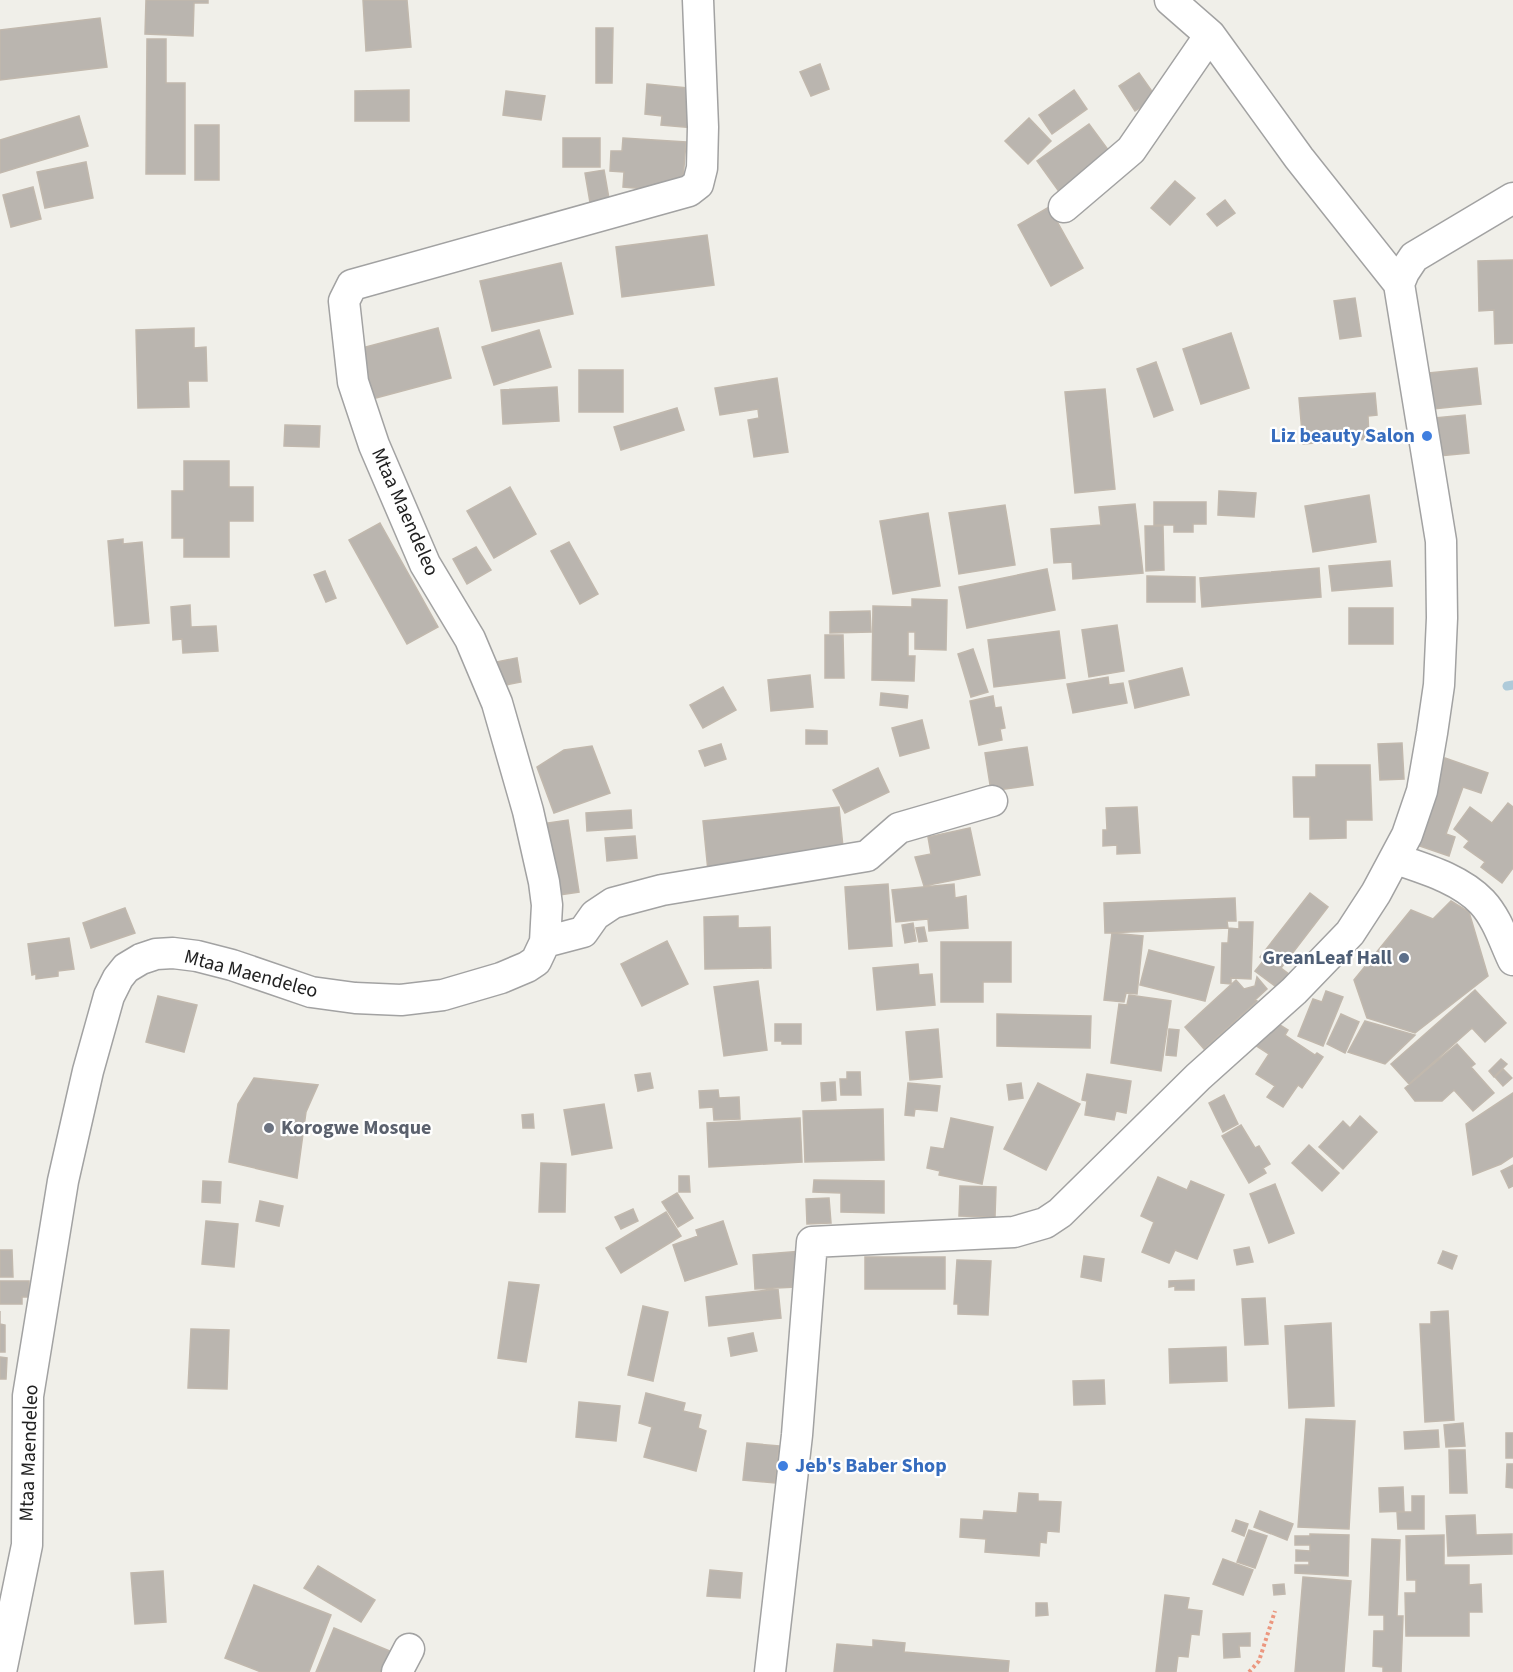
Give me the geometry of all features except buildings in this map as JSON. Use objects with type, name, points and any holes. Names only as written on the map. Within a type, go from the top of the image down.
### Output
[{"type":"street","name":"Mtaa Maendeleo","points":[[1,1672],[27,1545],[28,1396],[63,1182],[88,1071],[109,996],[118,978],[126,968],[141,959],[156,954],[173,953],[232,965],[311,992],[355,998],[401,1000],[443,995],[501,978],[536,961],[544,942],[547,905],[544,882],[528,811],[497,703],[470,639],[426,564],[374,445],[353,382],[344,301],[352,285],[689,191],[698,184],[702,168],[703,127],[698,0]]},
{"type":"street","points":[[770,1672],[797,1436],[812,1242],[1014,1232],[1045,1223],[1060,1213],[1198,1077],[1310,974],[1350,933],[1396,859],[1422,791],[1439,685],[1442,618],[1441,541],[1399,284],[1299,158],[1210,35],[1170,0]]},
{"type":"street","points":[[1064,207],[1131,150],[1210,35]]},
{"type":"street","points":[[1399,284],[1414,257],[1513,198]]},
{"type":"street","points":[[544,942],[583,932],[595,915],[613,903],[662,890],[867,856],[899,828],[992,801]]},
{"type":"street","points":[[1396,859],[1455,883],[1482,902],[1498,927],[1513,960]]},
{"type":"path","points":[[1249,1672],[1259,1661],[1275,1611]]},
{"type":"waterway","points":[[1507,686],[1513,685]]},
{"type":"place","name":"Liz beauty Salon","points":[[1427,436]]},
{"type":"place","name":"GreanLeaf Hall","points":[[1404,958]]},
{"type":"place","name":"Korogwe Mosque","points":[[269,1128]]},
{"type":"place","name":"Jeb's Baber Shop","points":[[783,1466]]}]
